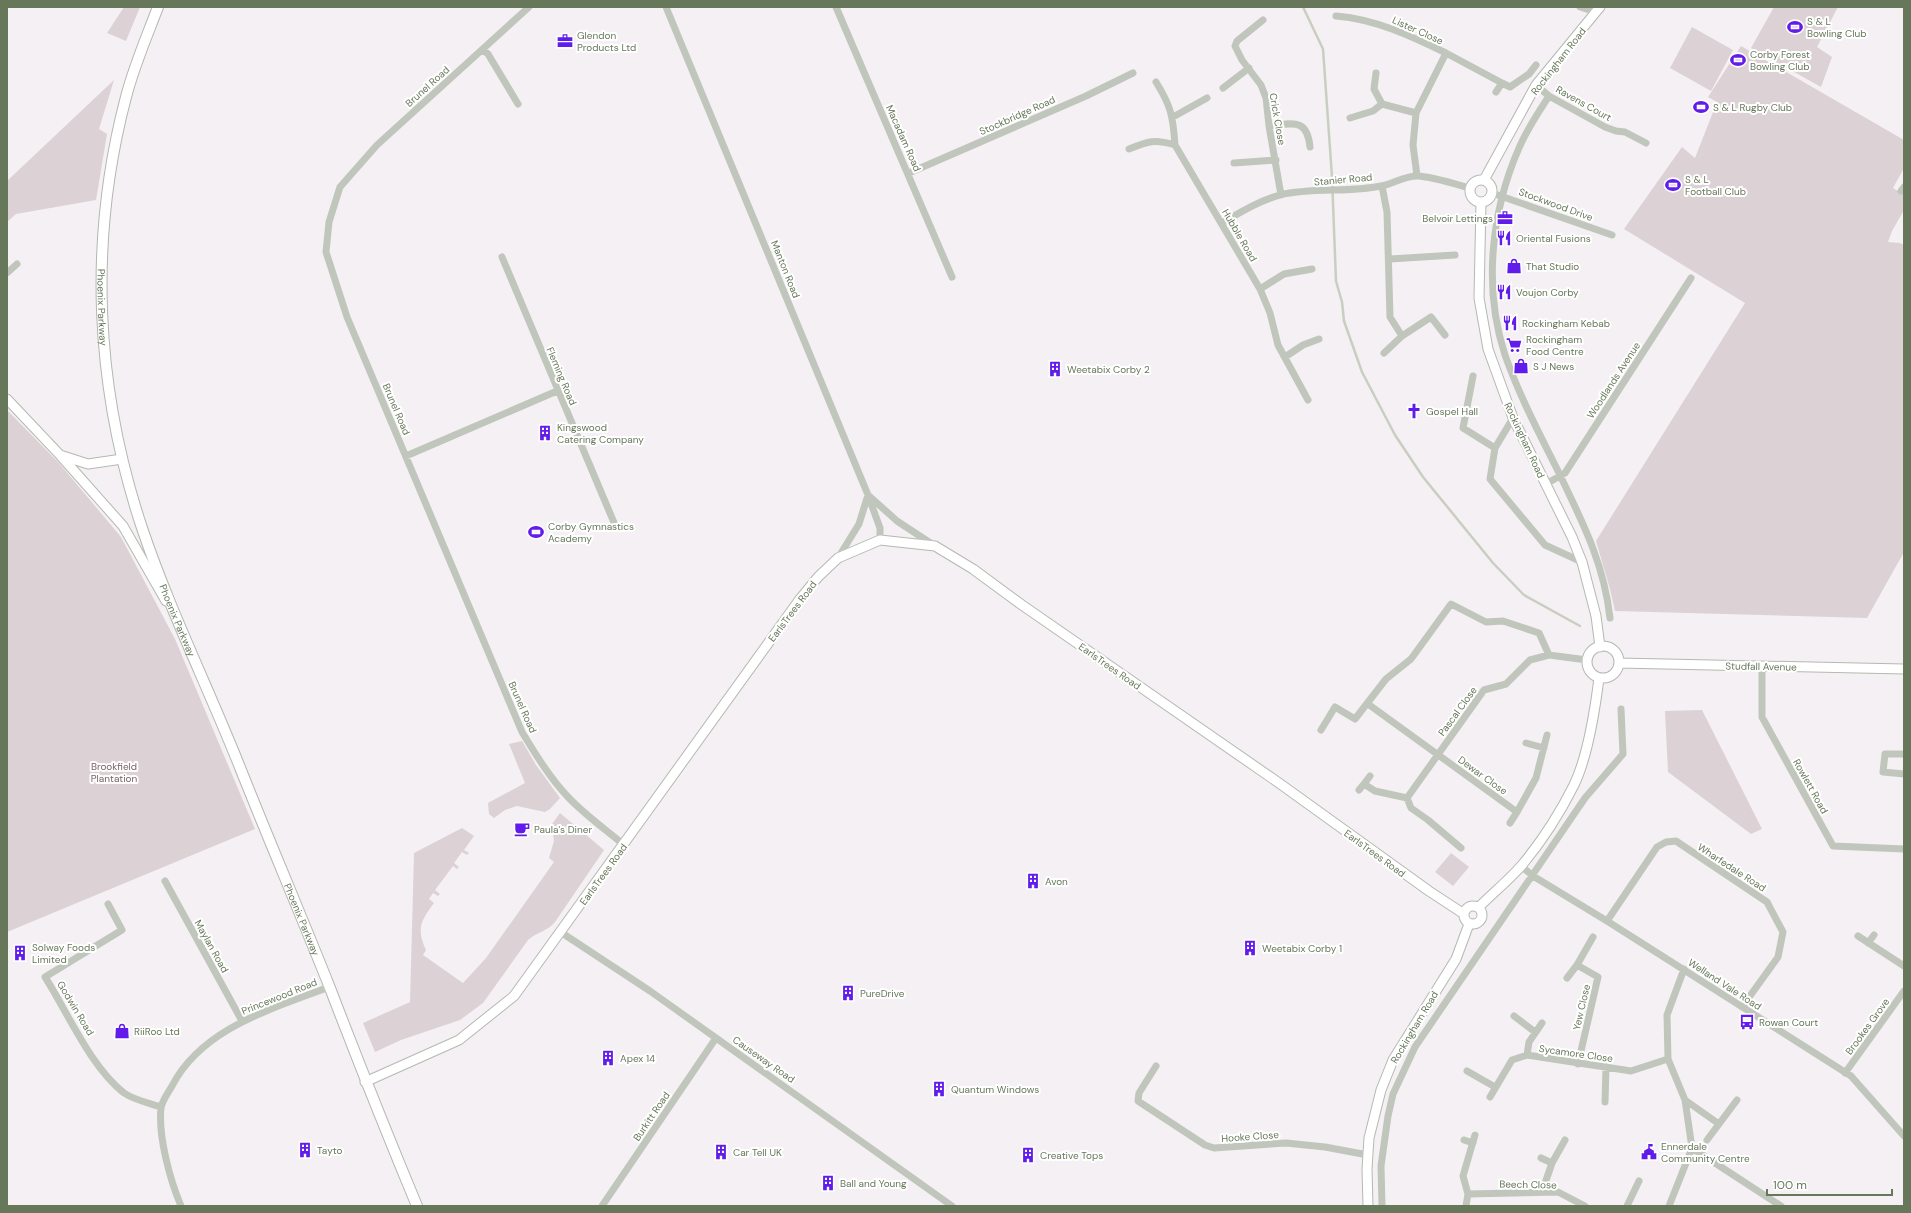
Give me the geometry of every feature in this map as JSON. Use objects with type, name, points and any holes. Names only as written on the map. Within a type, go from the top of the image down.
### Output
[{"type":"main road","name":"Phoenix Parkway","points":[[158,7],[138,58],[126,96],[109,173],[103,235],[101,319],[108,389],[122,459],[143,530],[181,628],[221,721],[329,987],[365,1082],[417,1206]]},
{"type":"street","name":"Brunel Road","points":[[529,7],[377,145],[340,187],[329,222],[326,252],[342,303],[522,732],[543,766],[567,796],[624,845]]},
{"type":"street","name":"Manton Road","points":[[666,7],[868,495],[880,528],[880,540]]},
{"type":"street","name":"Macadam Road","points":[[836,7],[952,277]]},
{"type":"street","points":[[1580,7],[1598,10]]},
{"type":"street","name":"Rockingham Road","points":[[1484,180],[1536,85],[1598,10]]},
{"type":"street","name":"Lister Close","points":[[1336,16],[1354,18],[1375,23],[1416,38],[1502,84]]},
{"type":"street","name":"Crick Close","points":[[1263,20],[1237,40],[1235,46],[1261,85],[1266,98],[1269,126],[1281,195]]},
{"type":"street","points":[[483,50],[488,54],[518,104]]},
{"type":"street","name":"Lister Close","points":[[1417,176],[1413,145],[1416,113],[1446,53]]},
{"type":"street","points":[[1496,92],[1502,84],[1510,87],[1529,74],[1536,65]]},
{"type":"street","points":[[1223,88],[1249,68]]},
{"type":"street","name":"Stockbridge Road","points":[[909,174],[1086,96],[1133,73]]},
{"type":"street","points":[[1376,73],[1374,89],[1382,104],[1416,113]]},
{"type":"street","name":"Hubble Road","points":[[1156,82],[1166,99],[1173,118],[1175,145],[1260,289],[1270,313],[1278,345],[1308,400]]},
{"type":"street","name":"Ravens Court","points":[[1536,85],[1549,96],[1611,130],[1625,132],[1646,143]]},
{"type":"street","points":[[1549,96],[1529,128],[1519,148],[1502,195],[1495,232],[1492,260],[1494,305],[1505,354],[1526,405],[1596,553],[1607,592],[1610,618]]},
{"type":"street","points":[[1173,118],[1207,98]]},
{"type":"street","points":[[1350,118],[1373,111],[1382,104]]},
{"type":"street","points":[[1269,126],[1294,123],[1301,125],[1306,129],[1310,146]]},
{"type":"street","points":[[1129,149],[1147,142],[1158,140],[1175,145]]},
{"type":"street","points":[[1234,163],[1276,160]]},
{"type":"street","name":"Stanier Road","points":[[1222,223],[1256,204],[1281,195],[1382,186],[1400,179],[1417,176],[1470,188]]},
{"type":"street","points":[[1484,180],[1490,185],[1492,193],[1488,200],[1481,202],[1472,198],[1470,188],[1474,181],[1484,180]]},
{"type":"street","points":[[1382,186],[1388,212],[1390,317],[1402,336]]},
{"type":"street","name":"Stockwood Drive","points":[[1492,193],[1502,195],[1612,235]]},
{"type":"street","name":"Rockingham Road","points":[[1481,202],[1478,298],[1488,349],[1513,418],[1572,537],[1582,562],[1596,616],[1600,647]]},
{"type":"street","points":[[1390,259],[1455,255]]},
{"type":"street","name":"Fleming Road","points":[[502,257],[557,391],[615,525]]},
{"type":"street","points":[[7,273],[17,264]]},
{"type":"street","points":[[1260,289],[1284,274],[1312,269]]},
{"type":"street","name":"Woodlands Avenue","points":[[1546,484],[1561,477],[1572,462],[1691,278]]},
{"type":"street","points":[[1479,283],[1493,283]]},
{"type":"street","points":[[1384,353],[1402,336],[1431,317],[1445,335]]},
{"type":"street","points":[[1285,357],[1303,345],[1319,338]]},
{"type":"street","points":[[1473,376],[1463,428],[1495,448]]},
{"type":"street","points":[[406,456],[557,391]]},
{"type":"street","points":[[7,399],[60,455],[123,526],[181,628]]},
{"type":"street","points":[[1513,418],[1495,448],[1490,479],[1545,546],[1582,562]]},
{"type":"street","points":[[60,455],[88,464],[122,459]]},
{"type":"street","points":[[838,558],[860,524],[868,495],[897,521],[935,546]]},
{"type":"street","name":"EarlsTrees Road","points":[[365,1082],[459,1040],[514,996],[562,932],[800,598],[818,577],[838,558],[880,540],[935,546],[974,569],[1022,605],[1279,783],[1429,892],[1464,914]]},
{"type":"street","points":[[1321,730],[1335,707],[1355,719],[1386,679],[1411,659],[1451,604],[1486,622],[1502,621],[1539,633],[1549,655]]},
{"type":"street","points":[[1600,647],[1610,649],[1615,652],[1619,663],[1617,668],[1610,676],[1599,678],[1590,671],[1587,660],[1593,650],[1600,647]]},
{"type":"street","name":"Pascal Close","points":[[1407,798],[1484,690],[1506,684],[1530,660],[1549,655],[1587,660]]},
{"type":"street","name":"Studfall Avenue","points":[[1619,663],[1904,669]]},
{"type":"street","name":"Rowlett Road","points":[[1762,666],[1762,717],[1833,846],[1904,849]]},
{"type":"street","points":[[1479,908],[1521,866],[1539,844],[1574,784],[1588,742],[1596,703],[1599,678]]},
{"type":"street","name":"Dewar Close","points":[[1368,704],[1517,812]]},
{"type":"street","points":[[1382,1206],[1381,1166],[1383,1142],[1393,1094],[1402,1073],[1415,1048],[1454,988],[1533,876],[1585,798],[1623,754],[1621,709]]},
{"type":"street","points":[[1510,823],[1536,778],[1547,735]]},
{"type":"street","points":[[1526,743],[1544,748]]},
{"type":"street","points":[[1904,754],[1885,754],[1883,772],[1904,774]]},
{"type":"street","points":[[1359,790],[1370,776]]},
{"type":"street","points":[[1364,784],[1375,792],[1407,798],[1411,808],[1428,820],[1461,848]]},
{"type":"street","name":"Wharfedale Road","points":[[1607,921],[1657,847],[1666,842],[1676,841],[1768,902],[1782,932],[1778,957],[1742,1007]]},
{"type":"street","name":"Welland Vale Road","points":[[1521,866],[1533,876],[1684,969],[1851,1076],[1904,1136]]},
{"type":"street","name":"Maylan Road","points":[[165,881],[242,1021]]},
{"type":"street","name":"Godwin Road","points":[[108,904],[122,930],[45,977],[100,1069],[124,1093],[133,1098],[161,1107]]},
{"type":"street","points":[[1470,906],[1479,908],[1482,913],[1482,919],[1476,925],[1469,924],[1465,919],[1464,914],[1470,906]]},
{"type":"street","name":"Rockingham Road","points":[[1368,1206],[1369,1138],[1381,1090],[1393,1060],[1456,959],[1469,924]]},
{"type":"street","name":"Causeway Road","points":[[562,932],[650,990],[952,1206]]},
{"type":"street","points":[[1868,942],[1874,935]]},
{"type":"street","points":[[1858,936],[1904,966]]},
{"type":"street","name":"Yew Close","points":[[1567,978],[1577,965],[1593,937]]},
{"type":"street","name":"Yew Close","points":[[1577,965],[1598,977],[1578,1064]]},
{"type":"street","points":[[1669,1206],[1692,1148],[1685,1100],[1668,1060],[1667,1015],[1684,969]]},
{"type":"street","name":"Princewood Road","points":[[161,1107],[179,1072],[204,1045],[242,1021],[329,987]]},
{"type":"street","name":"Brookes Grove","points":[[1846,1073],[1904,991]]},
{"type":"street","points":[[1514,1016],[1535,1032]]},
{"type":"street","points":[[1527,1055],[1529,1042],[1542,1023]]},
{"type":"street","name":"Burkitt Road","points":[[602,1206],[716,1038]]},
{"type":"street","name":"Sycamore Close","points":[[1490,1097],[1512,1060],[1527,1055],[1631,1071],[1668,1060]]},
{"type":"street","name":"Hooke Close","points":[[1156,1066],[1139,1093],[1138,1101],[1205,1145],[1214,1148],[1286,1143],[1325,1147],[1368,1155]]},
{"type":"street","points":[[1605,1102],[1606,1067]]},
{"type":"street","points":[[1468,1071],[1495,1087]]},
{"type":"street","points":[[1685,1100],[1719,1124]]},
{"type":"street","points":[[1707,1140],[1737,1100]]},
{"type":"street","points":[[161,1107],[163,1143],[181,1206]]},
{"type":"street","points":[[1466,1206],[1468,1194],[1463,1176],[1475,1135]]},
{"type":"street","points":[[1464,1140],[1473,1143]]},
{"type":"street","points":[[1542,1192],[1552,1163],[1565,1140]]},
{"type":"street","points":[[1692,1148],[1781,1206]]},
{"type":"street","points":[[1541,1158],[1552,1163]]},
{"type":"street","points":[[1627,1206],[1639,1181]]},
{"type":"street","name":"Beech Close","points":[[1468,1194],[1558,1192],[1585,1206]]},
{"type":"green space","points":[[124,7],[140,7],[126,41],[107,33]]},
{"type":"green space","name":"S & L Bowling Club","points":[[1774,7],[1838,7],[1817,47],[1832,57],[1821,87],[1751,48]]},
{"type":"green space","points":[[1692,27],[1733,50],[1711,91],[1670,68]]},
{"type":"green space","points":[[1741,46],[1904,140],[1904,168],[1893,188],[1904,195],[1904,210],[1892,231],[1888,242],[1900,243],[1904,245],[1904,552],[1867,618],[1615,611],[1596,541],[1745,303],[1624,229],[1682,147],[1695,158],[1717,102],[1708,97]]},
{"type":"green space","points":[[114,80],[99,129],[107,134],[96,200],[16,214],[7,222],[7,181]]},
{"type":"green space","name":"Brookfield Plantation","points":[[7,410],[59,463],[121,537],[175,639],[255,829],[7,932]]},
{"type":"green space","points":[[1702,710],[1762,829],[1751,834],[1668,772],[1665,711]]},
{"type":"green space","points":[[522,741],[536,765],[560,798],[550,809],[545,812],[517,806],[505,810],[494,818],[489,814],[488,803],[525,783],[509,744]]},
{"type":"green space","points":[[560,813],[604,850],[555,922],[528,940],[483,1003],[460,1020],[401,1040],[375,1052],[363,1023],[410,1002],[414,853],[462,828],[474,836],[464,850],[469,853],[467,855],[462,852],[454,863],[459,867],[457,869],[453,866],[435,890],[440,894],[438,896],[433,893],[429,899],[434,903],[421,925],[421,936],[426,950],[423,955],[463,983],[486,958],[554,862],[549,858],[554,841],[552,824]]},
{"type":"green space","points":[[1451,853],[1469,867],[1453,886],[1435,872]]},
{"type":"waterway","points":[[1303,7],[1323,49],[1332,177],[1336,281],[1342,302],[1344,321],[1362,372],[1395,435],[1423,477],[1493,563],[1524,595],[1580,626]]},
{"type":"place","name":"S & L Bowling Club","points":[[1795,27]]},
{"type":"place","name":"Glendon Products Ltd","points":[[565,41]]},
{"type":"place","name":"Corby Forest Bowling Club","points":[[1738,60]]},
{"type":"place","name":"S & L Rugby Club","points":[[1701,107]]},
{"type":"place","name":"S & L Football Club","points":[[1673,185]]},
{"type":"place","name":"Belvoir Lettings","points":[[1505,218]]},
{"type":"place","name":"Oriental Fusions","points":[[1504,238]]},
{"type":"place","name":"That Studio","points":[[1514,266]]},
{"type":"place","name":"Voujon Corby","points":[[1504,292]]},
{"type":"place","name":"Rockingham Kebab","points":[[1510,323]]},
{"type":"place","name":"Rockingham Food Centre","points":[[1514,345]]},
{"type":"place","name":"S J News","points":[[1521,366]]},
{"type":"place","name":"Weetabix Corby 2","points":[[1055,369]]},
{"type":"place","name":"Gospel Hall","points":[[1414,411]]},
{"type":"place","name":"Kingswood Catering Company","points":[[545,433]]},
{"type":"place","name":"Corby Gymnastics Academy","points":[[536,532]]},
{"type":"place","name":"Paula's Diner","points":[[522,829]]},
{"type":"place","name":"Avon","points":[[1033,881]]},
{"type":"place","name":"Weetabix Corby 1","points":[[1250,948]]},
{"type":"place","name":"Solway Foods Limited","points":[[20,953]]},
{"type":"place","name":"PureDrive","points":[[848,993]]},
{"type":"place","name":"Rowan Court","points":[[1747,1022]]},
{"type":"place","name":"RiiRoo Ltd","points":[[122,1031]]},
{"type":"place","name":"Apex 14","points":[[608,1058]]},
{"type":"place","name":"Quantum Windows","points":[[939,1089]]},
{"type":"place","name":"Tayto","points":[[305,1150]]},
{"type":"place","name":"Car Tell UK","points":[[721,1152]]},
{"type":"place","name":"Ennerdale Community Centre","points":[[1649,1152]]},
{"type":"place","name":"Creative Tops","points":[[1028,1155]]},
{"type":"place","name":"Ball and Young","points":[[828,1183]]}]
